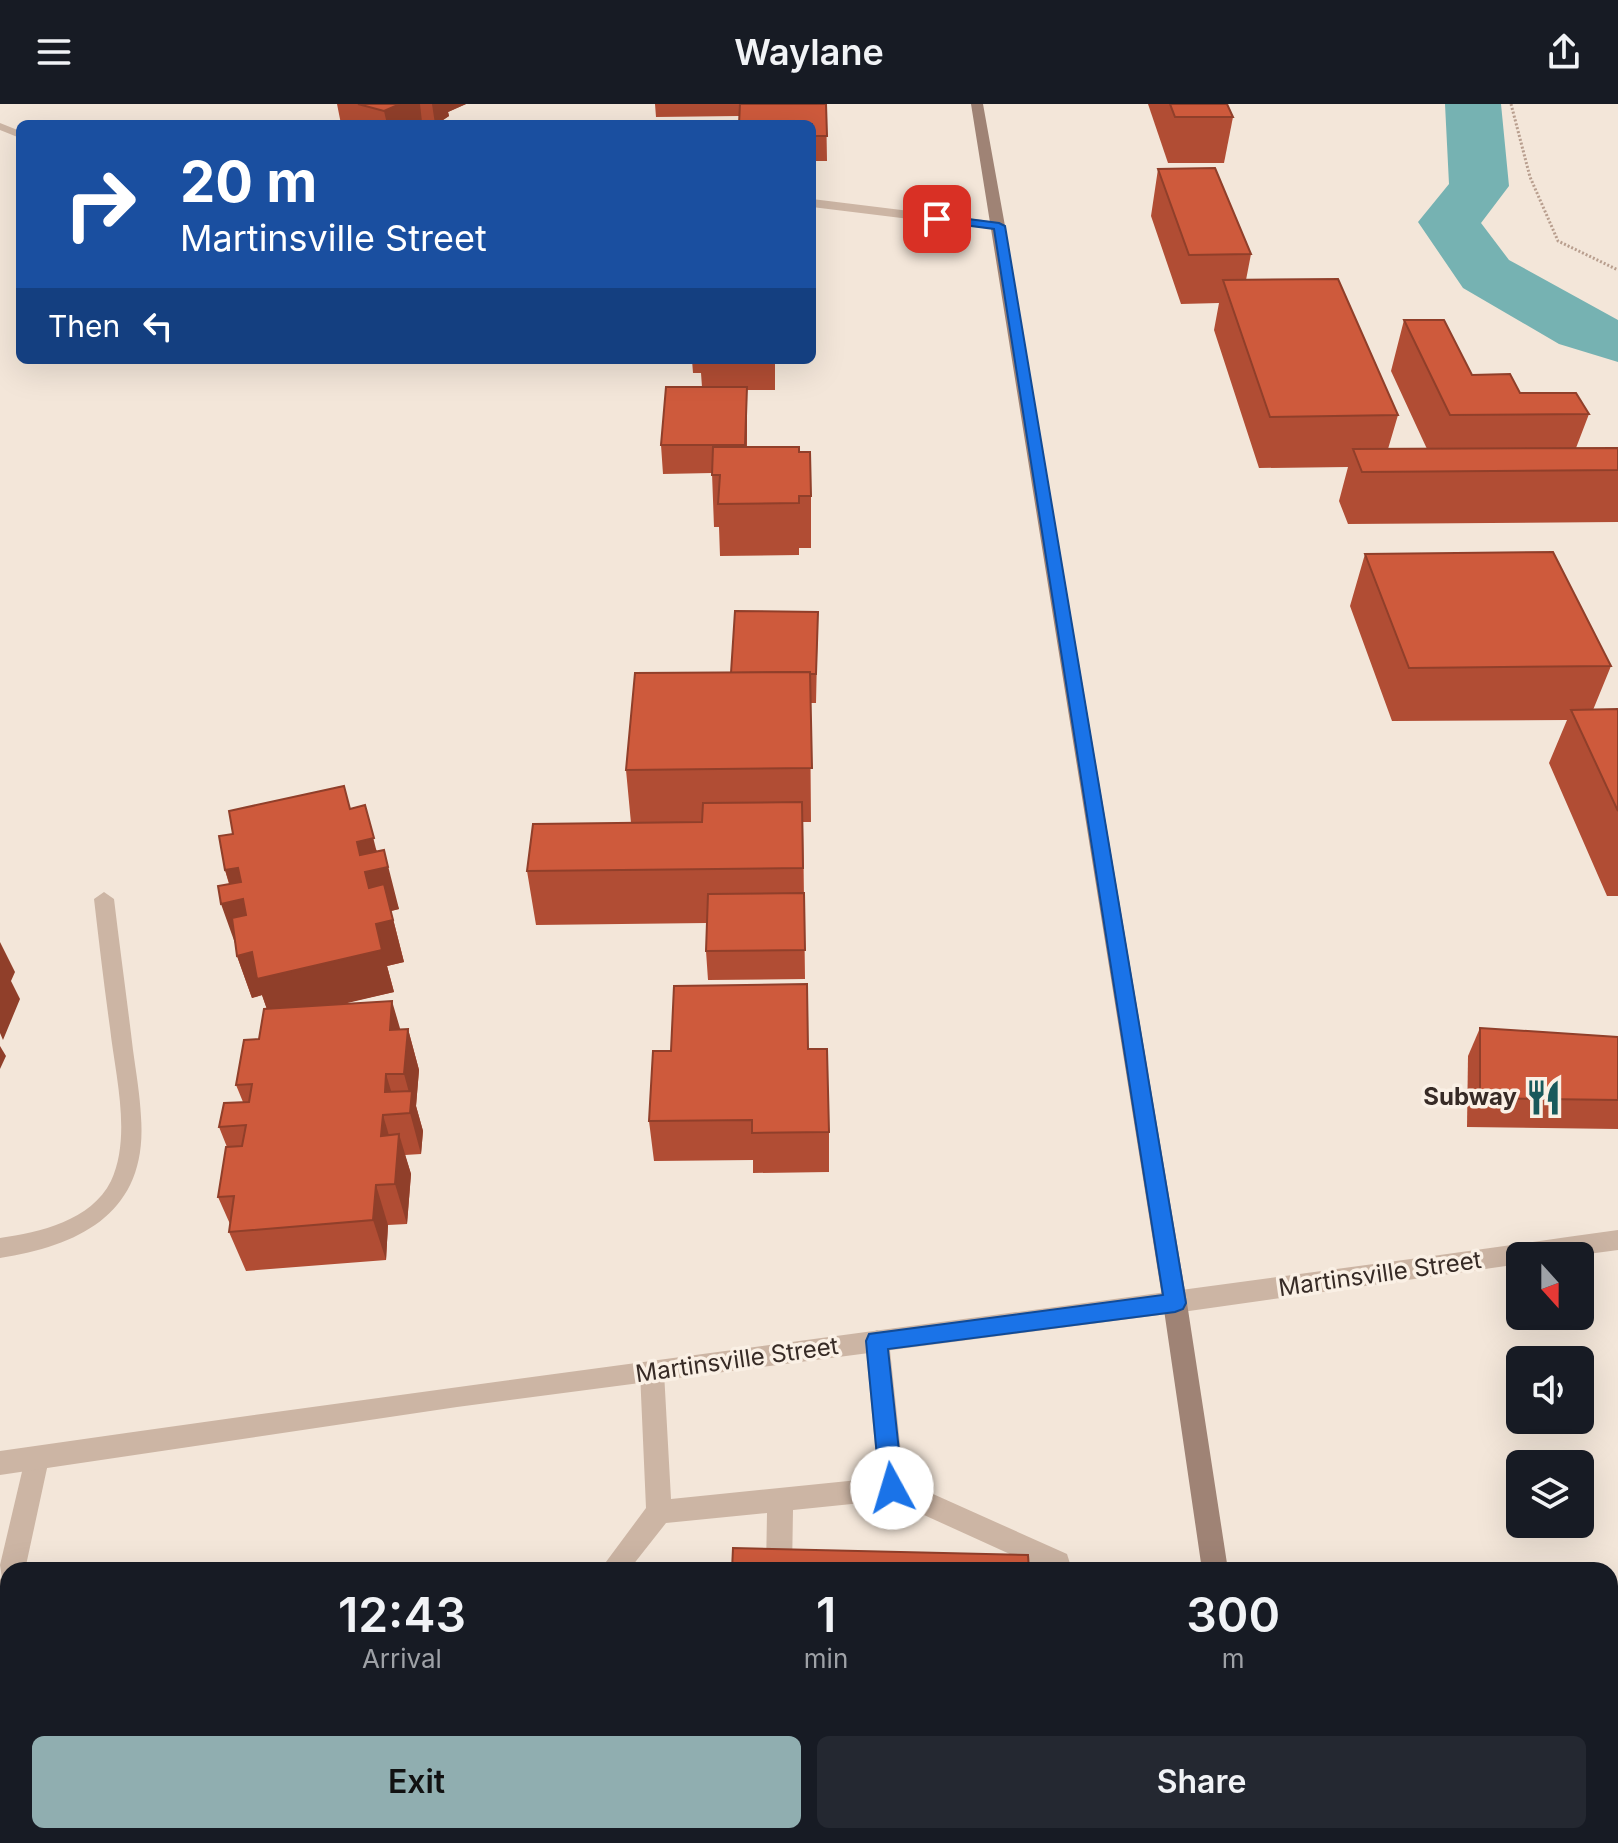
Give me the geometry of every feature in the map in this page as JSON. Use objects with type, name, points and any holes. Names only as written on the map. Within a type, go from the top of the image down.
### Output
[{"type":"main road","points":[[977,104],[1175,1303],[1214,1562]]},
{"type":"street","points":[[816,203],[999,226]]},
{"type":"street","points":[[0,1248],[54,1237],[90,1220],[119,1187],[129,1152],[131,1119],[104,899]]},
{"type":"street","name":"Martinsville Street","points":[[0,1463],[457,1396],[1175,1303],[1618,1240]]},
{"type":"street","points":[[877,1341],[892,1488]]},
{"type":"street","points":[[619,1562],[659,1512],[652,1372]]},
{"type":"street","points":[[14,1562],[37,1459]]},
{"type":"street","points":[[659,1512],[892,1488],[1056,1562]]},
{"type":"street","points":[[779,1562],[780,1498]]},
{"type":"path","points":[[1511,104],[1530,177],[1558,241],[1618,270]]},
{"type":"building","points":[[358,104],[400,104],[384,111]]},
{"type":"building","points":[[740,104],[826,104],[827,136],[816,136],[816,120],[739,120]]},
{"type":"building","points":[[1170,104],[1227,104],[1233,117],[1175,117]]},
{"type":"building","points":[[1215,168],[1251,254],[1189,255],[1158,169]]},
{"type":"building","points":[[1338,279],[1398,415],[1270,417],[1223,280]]},
{"type":"building","points":[[1404,320],[1444,320],[1472,375],[1510,374],[1520,393],[1576,393],[1589,414],[1450,415]]},
{"type":"building","points":[[666,387],[747,387],[745,445],[661,445]]},
{"type":"building","points":[[713,447],[799,447],[799,452],[810,452],[811,496],[799,496],[799,503],[718,504],[720,475],[712,475]]},
{"type":"building","points":[[1618,448],[1618,470],[1362,472],[1353,449]]},
{"type":"building","points":[[1553,552],[1611,666],[1409,668],[1365,554]]},
{"type":"building","points":[[735,611],[818,612],[816,674],[731,673]]},
{"type":"building","points":[[810,672],[812,768],[626,770],[635,673]]},
{"type":"building","points":[[1618,709],[1618,811],[1571,710]]},
{"type":"building","points":[[344,786],[350,809],[365,805],[374,838],[357,842],[360,855],[384,850],[388,867],[365,872],[369,888],[384,884],[393,920],[376,924],[382,950],[257,979],[252,952],[237,956],[232,918],[246,915],[243,899],[221,904],[218,886],[241,882],[238,868],[225,870],[219,836],[233,834],[229,811]]},
{"type":"building","points":[[802,802],[803,868],[527,871],[533,824],[702,822],[703,803]]},
{"type":"building","points":[[804,893],[805,950],[706,951],[708,894]]},
{"type":"building","points":[[807,984],[808,1049],[827,1049],[829,1132],[752,1133],[752,1120],[649,1121],[653,1051],[671,1051],[674,986]]},
{"type":"building","points":[[392,1001],[390,1030],[408,1029],[404,1074],[386,1074],[385,1092],[412,1091],[410,1113],[383,1115],[381,1136],[399,1134],[395,1184],[376,1185],[373,1220],[229,1232],[234,1196],[218,1197],[226,1147],[242,1146],[246,1125],[219,1127],[224,1103],[249,1102],[252,1084],[236,1085],[244,1040],[259,1039],[264,1009]]},
{"type":"building","points":[[1480,1028],[1618,1037],[1618,1100],[1480,1098]]},
{"type":"building","points":[[733,1548],[1028,1555],[1028,1562],[732,1562]]},
{"type":"waterway","points":[[1473,104],[1479,186],[1449,222],[1486,274],[1583,330],[1618,342]]},
{"type":"place","name":"Subway","points":[[1543,1097]]},
{"type":"route","points":[[892,1488],[877,1341],[1175,1303],[999,226],[937,219]]}]
